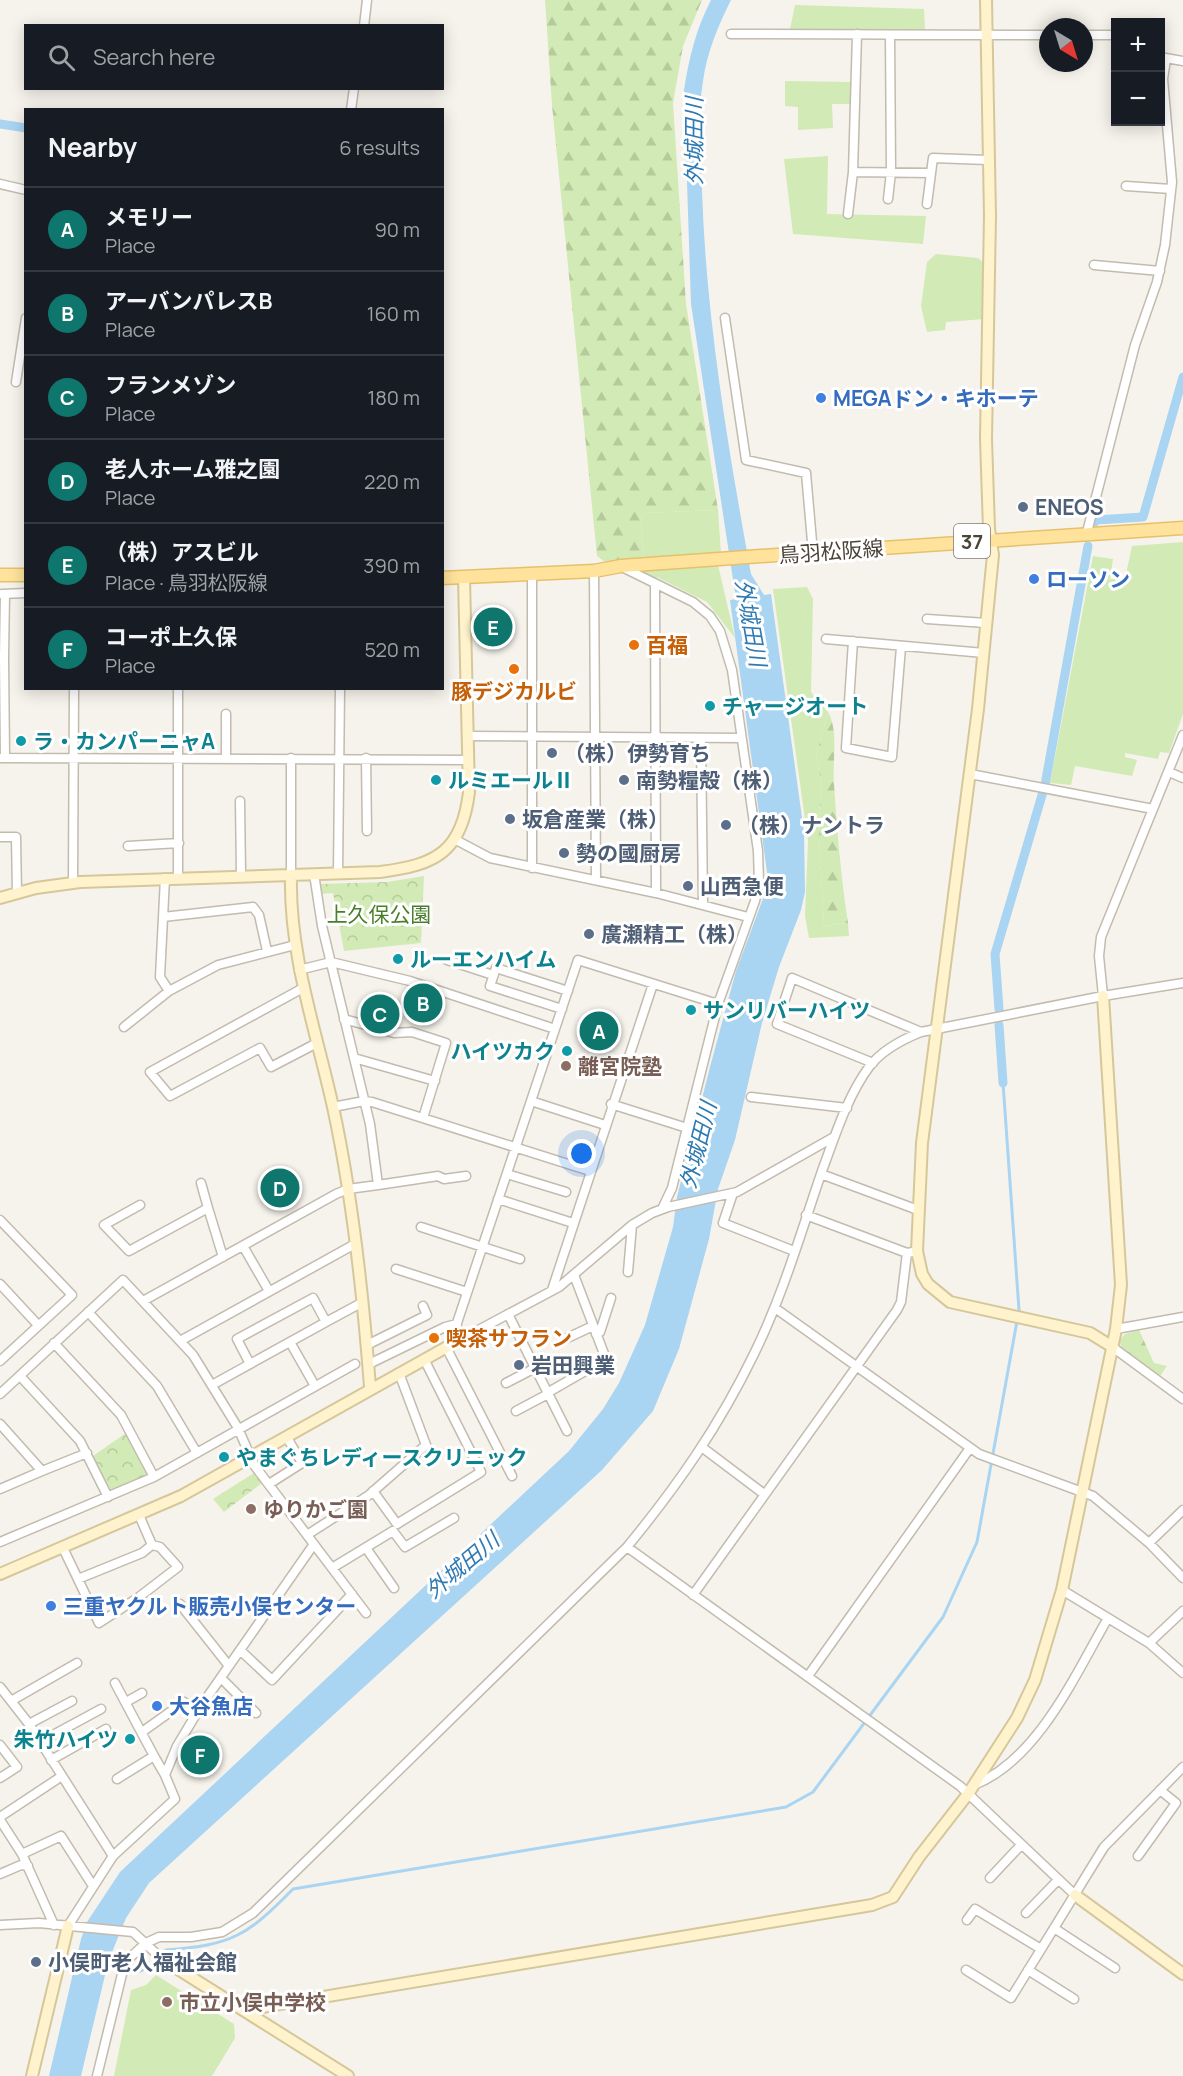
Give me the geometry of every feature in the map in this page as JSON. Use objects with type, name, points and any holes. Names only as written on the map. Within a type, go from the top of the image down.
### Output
[{"type":"main road","name":"鳥羽松阪線","points":[[444,578],[594,571],[621,566],[1183,528]]},
{"type":"main road","points":[[0,575],[24,575]]},
{"type":"street","points":[[364,24],[368,0]]},
{"type":"street","points":[[693,1595],[901,1302],[912,1252],[918,1210],[922,1143],[970,774],[993,555],[986,439],[990,216],[987,160],[986,0]]},
{"type":"street","points":[[731,34],[1039,35]]},
{"type":"street","points":[[848,214],[853,172],[857,34]]},
{"type":"street","points":[[888,199],[891,172],[890,34]]},
{"type":"street","points":[[1093,35],[1111,35]]},
{"type":"street","points":[[1165,58],[1183,61]]},
{"type":"street","points":[[1086,536],[1135,345],[1160,271],[1171,189],[1163,72]]},
{"type":"street","points":[[351,108],[354,90]]},
{"type":"street","points":[[927,204],[933,159],[987,160]]},
{"type":"street","points":[[853,172],[931,173]]},
{"type":"street","points":[[0,184],[24,190]]},
{"type":"street","points":[[1126,186],[1171,189]]},
{"type":"street","points":[[1094,265],[1160,271]]},
{"type":"street","points":[[725,318],[746,460],[806,473],[813,553]]},
{"type":"street","points":[[16,382],[24,331]]},
{"type":"street","points":[[621,566],[693,602],[710,616],[720,631],[730,658],[759,869],[755,901],[718,1004],[665,1208]]},
{"type":"street","points":[[594,571],[596,880]]},
{"type":"street","points":[[532,573],[532,868]]},
{"type":"street","points":[[0,898],[36,888],[74,883],[178,877],[380,872],[421,866],[440,854],[456,840],[467,808],[469,760],[464,578]]},
{"type":"street","points":[[655,584],[656,893]]},
{"type":"street","points":[[24,593],[3,594],[2,758],[469,760]]},
{"type":"street","points":[[927,619],[986,623]]},
{"type":"street","points":[[826,639],[984,653]]},
{"type":"street","points":[[853,641],[846,748],[892,757],[901,647]]},
{"type":"street","points":[[74,690],[74,883]]},
{"type":"street","points":[[178,690],[178,877]]},
{"type":"street","points":[[338,873],[340,690]]},
{"type":"street","points":[[226,714],[226,758]]},
{"type":"street","points":[[245,2010],[884,1903],[893,1897],[919,1857],[971,1789],[1027,1699],[1035,1680],[1062,1590],[1116,1329],[1121,1286],[1099,956],[1101,937],[1183,735]]},
{"type":"street","points":[[468,736],[741,738]]},
{"type":"street","points":[[701,738],[703,904]]},
{"type":"street","points":[[291,758],[291,875],[295,945],[303,988],[333,1107],[348,1189],[363,1302],[370,1387]]},
{"type":"street","points":[[366,758],[367,831]]},
{"type":"street","points":[[1169,772],[1183,778]]},
{"type":"street","points":[[970,774],[1153,809]]},
{"type":"street","points":[[240,801],[241,875]]},
{"type":"street","points":[[0,837],[16,837],[17,894]]},
{"type":"street","points":[[456,840],[490,858],[656,893],[748,917]]},
{"type":"street","points":[[128,846],[178,843]]},
{"type":"street","points":[[314,874],[322,926],[370,1124],[378,1185]]},
{"type":"street","points":[[165,878],[160,977],[169,991]]},
{"type":"street","points":[[163,917],[253,907],[259,915],[267,951]]},
{"type":"street","points":[[124,1027],[169,991],[218,965],[295,945]]},
{"type":"street","points":[[447,960],[493,975]]},
{"type":"street","points":[[512,1476],[450,1345],[578,960],[718,1004]]},
{"type":"street","points":[[299,970],[332,962],[410,981],[555,1029]]},
{"type":"street","points":[[562,1009],[490,986],[493,975],[496,969],[568,992]]},
{"type":"street","points":[[873,1063],[777,1024],[792,978],[921,1032]]},
{"type":"street","points":[[97,2076],[122,1971],[146,1943],[159,1937],[191,1937],[222,1932],[253,1913],[627,1547],[662,1505],[717,1426],[776,1308],[834,1137],[847,1108],[873,1063],[895,1044],[921,1032],[1183,982]]},
{"type":"street","points":[[552,1290],[611,1104],[653,984]]},
{"type":"street","points":[[303,988],[150,1072],[170,1096],[260,1048],[270,1067],[317,1042]]},
{"type":"street","points":[[344,1019],[394,1034],[412,1032],[446,1043],[423,1118]]},
{"type":"street","points":[[354,1058],[435,1081]]},
{"type":"street","points":[[751,1097],[847,1108]]},
{"type":"street","points":[[333,1107],[364,1101],[590,1171]]},
{"type":"street","points":[[531,1101],[605,1125]]},
{"type":"street","points":[[611,1104],[687,1128]]},
{"type":"street","points":[[0,1574],[181,1496],[370,1387],[552,1290],[574,1275],[632,1224],[665,1208],[730,1194],[834,1137]]},
{"type":"street","points":[[507,1174],[566,1192]]},
{"type":"street","points":[[821,1174],[918,1210]]},
{"type":"street","points":[[142,1301],[348,1189],[438,1176],[444,1179],[466,1176]]},
{"type":"street","points":[[201,1183],[223,1257]]},
{"type":"street","points":[[730,1194],[723,1223],[794,1251]]},
{"type":"street","points":[[498,1200],[573,1223]]},
{"type":"street","points":[[140,1205],[104,1225],[129,1251],[208,1208]]},
{"type":"street","points":[[806,1215],[912,1252],[922,1274],[940,1295],[963,1306],[1090,1333],[1183,1399]]},
{"type":"street","points":[[0,1220],[72,1295],[1,1358]]},
{"type":"street","points":[[628,1272],[632,1224]]},
{"type":"street","points":[[421,1227],[520,1259]]},
{"type":"street","points":[[180,1341],[355,1244]]},
{"type":"street","points":[[243,1246],[269,1291]]},
{"type":"street","points":[[396,1269],[467,1292]]},
{"type":"street","points":[[516,1411],[606,1359],[574,1275]]},
{"type":"street","points":[[0,1394],[123,1280],[193,1355],[238,1428],[249,1457],[366,1614]]},
{"type":"street","points":[[0,1284],[38,1325]]},
{"type":"street","points":[[250,1364],[237,1339],[313,1298],[326,1322]]},
{"type":"street","points":[[565,1339],[595,1330],[600,1332],[611,1298]]},
{"type":"street","points":[[212,1385],[363,1302]]},
{"type":"street","points":[[367,1345],[427,1315],[423,1306]]},
{"type":"street","points":[[776,1308],[970,1448],[997,1461],[1093,1497],[1118,1515],[1183,1578]]},
{"type":"street","points":[[88,1312],[157,1386],[197,1453]]},
{"type":"street","points":[[508,1314],[567,1431]]},
{"type":"street","points":[[1116,1329],[1183,1317]]},
{"type":"street","points":[[369,1364],[445,1327],[457,1324]]},
{"type":"street","points":[[290,1342],[315,1386]]},
{"type":"street","points":[[54,1343],[121,1415],[154,1477]]},
{"type":"street","points":[[373,1491],[397,1524],[481,1472],[424,1359]]},
{"type":"street","points":[[0,1542],[154,1477],[355,1364]]},
{"type":"street","points":[[506,1383],[535,1368]]},
{"type":"street","points":[[307,1535],[373,1491],[426,1445],[399,1372]]},
{"type":"street","points":[[20,1376],[80,1441],[108,1497]]},
{"type":"street","points":[[0,1424],[42,1471]]},
{"type":"street","points":[[269,1484],[302,1463],[289,1441]]},
{"type":"street","points":[[703,1448],[764,1494]]},
{"type":"street","points":[[808,1676],[970,1448]]},
{"type":"street","points":[[0,1490],[87,1453]]},
{"type":"street","points":[[1149,1544],[1183,1510]]},
{"type":"street","points":[[139,1515],[152,1545]]},
{"type":"street","points":[[332,1568],[393,1531],[405,1547],[454,1518]]},
{"type":"street","points":[[165,1774],[187,1727],[314,1544]]},
{"type":"street","points":[[63,1548],[99,1623],[139,1598],[178,1567],[160,1547],[152,1545]]},
{"type":"street","points":[[78,1579],[142,1553],[152,1545]]},
{"type":"street","points":[[627,1547],[868,1720],[971,1789],[1021,1845],[1075,1895],[1183,1974]]},
{"type":"street","points":[[366,1548],[394,1588]]},
{"type":"street","points":[[1062,1590],[1149,1643],[1183,1673]]},
{"type":"street","points":[[240,1650],[272,1680],[352,1594]]},
{"type":"street","points":[[180,1604],[229,1666]]},
{"type":"street","points":[[1149,1643],[1183,1611]]},
{"type":"street","points":[[971,1789],[1000,1770],[1050,1719],[1108,1618]]},
{"type":"street","points":[[11,1701],[77,1663]]},
{"type":"street","points":[[220,1678],[256,1713]]},
{"type":"street","points":[[32,2076],[71,1926],[113,1856],[176,1798],[115,1683]]},
{"type":"street","points":[[0,1687],[29,1724],[113,1856]]},
{"type":"street","points":[[126,1702],[142,1693]]},
{"type":"street","points":[[29,1724],[72,1701]]},
{"type":"street","points":[[142,1732],[184,1702]]},
{"type":"street","points":[[40,1742],[100,1709]]},
{"type":"street","points":[[51,1760],[106,1729]]},
{"type":"street","points":[[0,1745],[17,1767],[0,1778]]},
{"type":"street","points":[[117,1779],[154,1756]]},
{"type":"street","points":[[966,1970],[1011,1998],[1104,1846],[1183,1767]]},
{"type":"street","points":[[54,1925],[22,1854],[0,1819],[62,1776]]},
{"type":"street","points":[[1138,1856],[1176,1803],[1160,1790]]},
{"type":"street","points":[[22,1854],[61,1836],[93,1886]]},
{"type":"street","points":[[990,1878],[1021,1845]]},
{"type":"street","points":[[0,1874],[28,1866]]},
{"type":"street","points":[[1026,1913],[1058,1880]]},
{"type":"street","points":[[967,1920],[975,1909],[1041,1949]]},
{"type":"street","points":[[0,1925],[21,1922],[133,1932],[159,1957],[348,2076]]},
{"type":"street","points":[[1054,1928],[1115,1968]]},
{"type":"street","points":[[1028,1970],[1074,1999]]},
{"type":"green space","points":[[545,0],[702,0],[683,46],[673,103],[686,304],[718,510],[641,513],[644,559],[605,562],[597,556],[552,105]]},
{"type":"green space","points":[[795,5],[924,9],[925,31],[790,29]]},
{"type":"green space","points":[[785,81],[852,82],[852,104],[832,104],[833,128],[798,130],[798,107],[785,106]]},
{"type":"green space","points":[[828,156],[827,214],[926,216],[923,244],[793,234],[784,159]]},
{"type":"green space","points":[[936,254],[978,258],[985,264],[984,319],[946,322],[945,330],[927,332],[921,306],[927,262]]},
{"type":"green space","points":[[718,510],[721,554],[644,559],[641,513]]},
{"type":"green space","points":[[1183,542],[1183,714],[1169,753],[1160,752],[1158,759],[1125,753],[1125,757],[1137,760],[1132,776],[1075,766],[1071,785],[1050,783],[1093,556],[1113,559],[1110,579],[1125,579],[1132,546]]},
{"type":"green space","points":[[718,565],[735,638],[707,602],[657,577],[655,581],[637,572]]},
{"type":"green space","points":[[807,587],[813,599],[811,692],[828,712],[816,756],[822,786],[818,820],[824,926],[848,923],[849,936],[809,938],[805,916],[808,841],[773,589]]},
{"type":"green space","points":[[828,712],[834,737],[836,819],[848,923],[824,926],[818,820],[822,786],[816,756]]},
{"type":"green space","name":"上久保公園","points":[[424,876],[421,943],[344,951],[333,893],[320,894],[318,884],[387,882]]},
{"type":"green space","points":[[1139,1330],[1154,1363],[1167,1366],[1160,1376],[1121,1347],[1120,1340],[1125,1334]]},
{"type":"green space","points":[[126,1433],[147,1472],[145,1476],[113,1490],[108,1487],[93,1456]]},
{"type":"green space","points":[[254,1473],[262,1483],[224,1512],[213,1499]]},
{"type":"green space","name":"市立小俣中学校","points":[[156,1975],[234,2024],[235,2038],[212,2076],[114,2076],[131,1990],[146,1985]]},
{"type":"water","name":"外城田川","points":[[711,0],[731,0],[710,49],[701,95],[700,149],[704,238],[713,335],[726,431],[751,574],[764,595],[771,594],[804,832],[805,892],[801,910],[779,967],[762,1023],[735,1140],[718,1189],[709,1239],[679,1349],[653,1411],[602,1470],[149,1883],[126,1918],[108,1962],[114,1964],[112,1970],[106,1971],[81,2076],[49,2076],[81,1939],[87,1922],[120,1872],[569,1451],[603,1409],[619,1383],[645,1325],[673,1227],[677,1197],[710,1067],[736,971],[764,896],[767,872],[730,600],[736,599],[691,304],[684,90],[694,44]]},
{"type":"waterway","points":[[0,124],[24,128]]},
{"type":"waterway","points":[[1095,522],[1096,520],[1143,517],[1183,377]]},
{"type":"waterway","points":[[999,1009],[995,954],[1045,785],[1088,546]]},
{"type":"waterway","points":[[999,1025],[1003,1083]]},
{"type":"waterway","points":[[111,1967],[131,1971],[142,1970],[166,1950],[223,1941],[250,1928],[293,1889],[786,1807],[813,1792],[943,1617],[977,1542],[1019,1310],[1003,1083]]},
{"type":"place","name":"MEGAドン・キホーテ","points":[[821,398]]},
{"type":"place","name":"ENEOS","points":[[1023,507]]},
{"type":"place","name":"ローソン","points":[[1034,579]]},
{"type":"place","name":"（株）アスビル","points":[[493,627]]},
{"type":"place","name":"百福","points":[[634,645]]},
{"type":"place","name":"豚デジカルビ","points":[[514,669]]},
{"type":"place","name":"チャージオート","points":[[710,706]]},
{"type":"place","name":"ラ・カンパーニャA","points":[[21,741]]},
{"type":"place","name":"（株）伊勢育ち","points":[[552,753]]},
{"type":"place","name":"ルミエールⅡ","points":[[436,780]]},
{"type":"place","name":"南勢糧殻（株）","points":[[624,780]]},
{"type":"place","name":"坂倉産業（株）","points":[[510,819]]},
{"type":"place","name":"（株）ナントラ","points":[[726,825]]},
{"type":"place","name":"勢の國厨房","points":[[564,853]]},
{"type":"place","name":"山西急便","points":[[688,886]]},
{"type":"place","name":"廣瀬精工（株）","points":[[589,934]]},
{"type":"place","name":"ルーエンハイム","points":[[398,959]]},
{"type":"place","name":"アーバンパレスB","points":[[423,1003]]},
{"type":"place","name":"サンリバーハイツ","points":[[691,1010]]},
{"type":"place","name":"フランメゾン","points":[[380,1014]]},
{"type":"place","name":"メモリー","points":[[599,1031]]},
{"type":"place","name":"ハイツカク","points":[[567,1051]]},
{"type":"place","name":"離宮院塾","points":[[566,1066]]},
{"type":"place","name":"老人ホーム雅之園","points":[[280,1188]]},
{"type":"place","name":"喫茶サフラン","points":[[434,1338]]},
{"type":"place","name":"岩田興業","points":[[519,1365]]},
{"type":"place","name":"やまぐちレディースクリニック","points":[[224,1457]]},
{"type":"place","name":"ゆりかご園","points":[[251,1509]]},
{"type":"place","name":"三重ヤクルト販売小俣センター","points":[[51,1606]]},
{"type":"place","name":"大谷魚店","points":[[157,1706]]},
{"type":"place","name":"朱竹ハイツ","points":[[130,1739]]},
{"type":"place","name":"コーポ上久保","points":[[200,1755]]},
{"type":"place","name":"小俣町老人福祉会館","points":[[36,1962]]},
{"type":"place","name":"市立小俣中学校","points":[[167,2002]]}]
